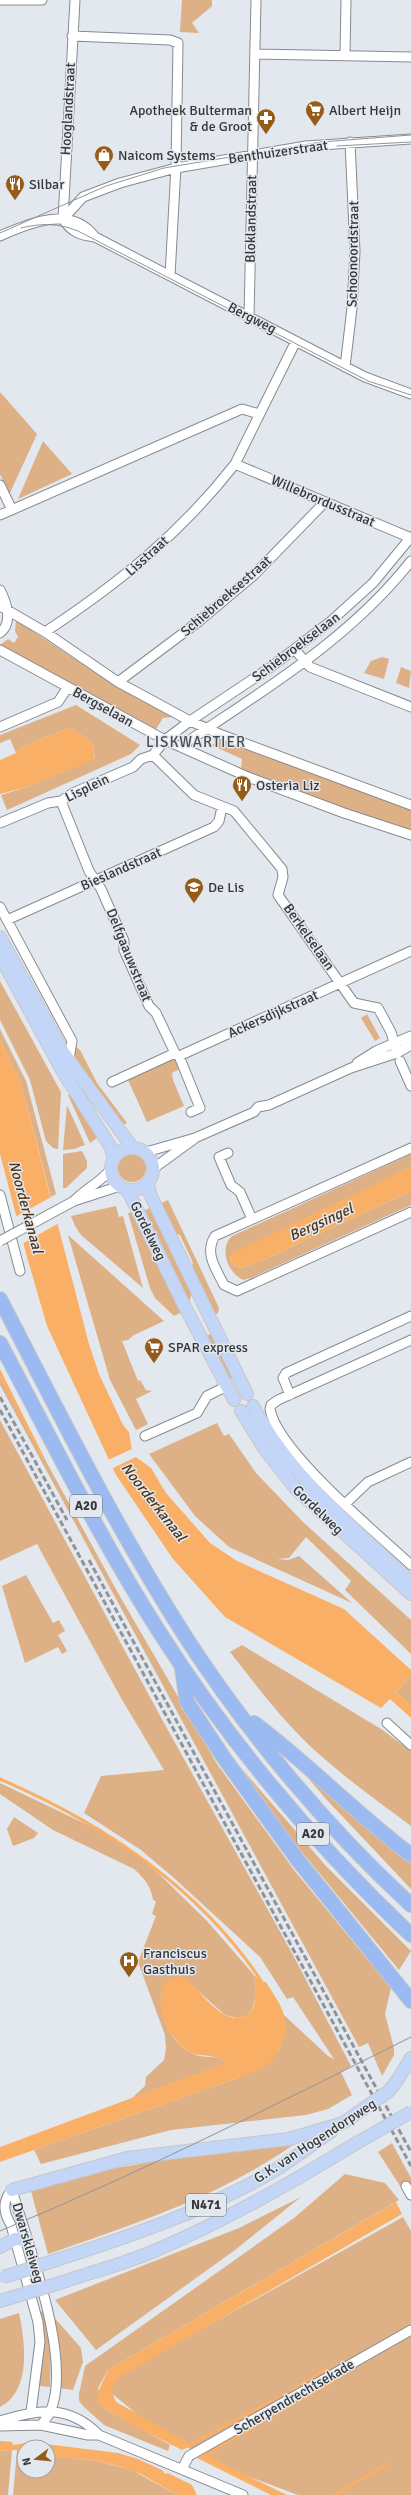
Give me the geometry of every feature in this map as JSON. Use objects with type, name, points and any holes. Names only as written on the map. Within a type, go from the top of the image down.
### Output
[{"type":"highway","name":"A20","points":[[0,1299],[133,1550],[186,1637],[240,1712],[321,1811],[411,1905]]},
{"type":"highway","name":"A20","points":[[0,1343],[106,1544],[181,1665],[224,1725],[277,1792],[333,1856],[411,1935]]},
{"type":"highway","name":"A20","points":[[181,1665],[187,1702],[224,1758],[297,1859],[411,2001]]},
{"type":"highway","name":"A20","points":[[240,1712],[286,1747],[372,1826],[411,1855]]},
{"type":"main road","points":[[0,937],[53,1035],[69,1060],[132,1147],[146,1152],[154,1168],[148,1183],[138,1189],[124,1188],[113,1179],[110,1146],[60,1066],[0,956]]},
{"type":"main road","points":[[112,1164],[121,1150],[132,1147]]},
{"type":"main road","name":"Gordelweg","points":[[148,1183],[150,1194],[247,1394]]},
{"type":"main road","name":"Gordelweg","points":[[124,1188],[234,1400]]},
{"type":"main road","name":"Gordelweg","points":[[253,1406],[276,1442],[311,1488],[411,1582]]},
{"type":"main road","name":"Gordelweg","points":[[241,1411],[267,1453],[295,1488],[411,1594]]},
{"type":"main road","name":"G.K. van Hogendorpweg","points":[[2,2278],[140,2232],[191,2212],[267,2175],[389,2091],[411,2058]]},
{"type":"main road","name":"G.K. van Hogendorpweg","points":[[5,2299],[63,2282],[150,2253],[198,2232],[281,2189],[411,2112]]},
{"type":"main road","points":[[12,2190],[127,2158],[289,2140],[343,2124]]},
{"type":"main road","points":[[0,2247],[21,2240]]},
{"type":"street","points":[[0,0],[42,0]]},
{"type":"street","name":"Hooglandstraat","points":[[63,219],[75,0]]},
{"type":"street","name":"Bloklandstraat","points":[[249,317],[256,0]]},
{"type":"street","points":[[345,55],[346,0]]},
{"type":"street","points":[[72,36],[170,40],[178,43],[176,168],[170,276]]},
{"type":"street","points":[[256,54],[411,57]]},
{"type":"street","name":"Benthuizerstraat","points":[[63,219],[76,203],[91,194],[120,183],[176,168],[253,155],[350,142],[411,138]]},
{"type":"street","name":"Schoonoordstraat","points":[[345,367],[352,308],[355,251],[350,142]]},
{"type":"street","name":"Bergweg","points":[[0,236],[41,221],[63,219],[81,224],[94,237],[345,367],[380,384],[411,394]]},
{"type":"street","name":"Lisstraat","points":[[45,632],[104,592],[155,550],[181,526],[235,464],[296,341]]},
{"type":"street","points":[[0,515],[134,454],[242,409],[259,414]]},
{"type":"street","name":"Willebrordusstraat","points":[[235,464],[411,537]]},
{"type":"street","points":[[0,485],[12,510]]},
{"type":"street","name":"Schiebroeksestraat","points":[[118,682],[198,622],[254,575],[325,502]]},
{"type":"street","name":"Schiebroekselaan","points":[[165,740],[190,721],[295,650],[332,621],[373,583],[411,537]]},
{"type":"street","name":"Schiebroekselaan","points":[[181,746],[304,662],[364,614],[411,562]]},
{"type":"street","points":[[0,590],[7,623],[0,633]]},
{"type":"street","points":[[3,608],[45,632],[118,682],[206,729],[411,805]]},
{"type":"street","name":"Bergselaan","points":[[0,650],[165,740],[248,777],[344,813],[411,835]]},
{"type":"street","points":[[295,650],[310,667],[411,707]]},
{"type":"street","points":[[0,727],[58,702],[68,687]]},
{"type":"street","name":"Lisplein","points":[[0,823],[48,803],[61,801],[73,793],[133,767],[141,759],[152,755],[165,740]]},
{"type":"street","points":[[152,755],[194,795],[222,807]]},
{"type":"street","name":"Delfgaauwstraat","points":[[61,801],[78,840],[78,847],[95,881],[101,889],[124,941],[124,950],[149,1006],[156,1013],[203,1107],[191,1112]]},
{"type":"street","name":"Berkelselaan","points":[[222,807],[234,811],[282,869],[283,877],[278,895],[354,1003],[378,1008],[395,1042],[399,1057],[411,1086]]},
{"type":"street","name":"Bieslandstraat","points":[[7,920],[218,824],[222,807]]},
{"type":"street","points":[[0,907],[72,1041],[69,1060]]},
{"type":"street","name":"Ackersdijkstraat","points":[[112,1082],[177,1055],[411,951]]},
{"type":"street","points":[[146,1152],[195,1138],[254,1112],[258,1107],[269,1105],[351,1068],[376,1051],[411,1036]]},
{"type":"street","points":[[351,1068],[399,1057],[411,1045]]},
{"type":"street","points":[[154,1168],[195,1138]]},
{"type":"street","points":[[411,1148],[215,1236],[210,1246],[211,1257],[224,1285],[234,1291],[411,1212]]},
{"type":"street","points":[[228,1153],[219,1157],[231,1184],[240,1192],[252,1219]]},
{"type":"street","points":[[0,1241],[86,1194],[103,1178],[112,1164]]},
{"type":"street","points":[[86,1194],[107,1189],[124,1188]]},
{"type":"street","points":[[0,1195],[20,1271]]},
{"type":"street","points":[[411,1316],[286,1373],[283,1378],[290,1394],[411,1340]]},
{"type":"street","points":[[145,1436],[197,1413],[207,1396],[226,1386]]},
{"type":"street","name":"Gordelweg","points":[[290,1394],[275,1401],[270,1406],[271,1414],[301,1460],[345,1504],[411,1565]]},
{"type":"street","points":[[345,1504],[368,1482],[411,1462]]},
{"type":"street","points":[[387,1723],[411,1745]]},
{"type":"street","points":[[406,2186],[411,2195]]},
{"type":"street","points":[[0,2193],[12,2190]]},
{"type":"street","name":"Dwarskleiweg","points":[[12,2190],[5,2201],[3,2214],[21,2240],[55,2342],[57,2358],[51,2411],[41,2426]]},
{"type":"street","name":"Dwarskleiweg","points":[[12,2190],[38,2322],[40,2342],[31,2412]]},
{"type":"street","name":"Scherpendrechtsekade","points":[[182,2469],[189,2456],[411,2330]]},
{"type":"street","points":[[0,2421],[31,2412],[51,2411],[70,2416],[89,2424],[99,2435]]},
{"type":"street","points":[[31,2412],[41,2426]]},
{"type":"street","points":[[0,2426],[41,2426],[88,2435],[99,2435],[243,2495]]},
{"type":"shaded area","points":[[182,0],[212,0],[212,6],[192,23],[199,33],[180,32]]},
{"type":"shaded area","points":[[0,392],[37,434],[9,495],[0,474]]},
{"type":"shaded area","points":[[43,441],[72,474],[18,499]]},
{"type":"shaded area","points":[[16,620],[108,681],[173,717],[163,718],[156,729],[0,645],[8,639],[14,643],[18,637],[15,631]]},
{"type":"shaded area","points":[[382,657],[389,659],[384,679],[364,673],[371,661]]},
{"type":"shaded area","points":[[401,667],[411,671],[409,688],[396,683]]},
{"type":"shaded area","points":[[76,705],[140,745],[131,754],[7,810],[1,795],[27,787],[94,759],[95,757],[92,742],[70,728],[21,747],[16,753],[10,739],[0,743],[0,735]]},
{"type":"shaded area","points":[[221,740],[411,810],[411,832],[281,786],[241,769],[242,759],[211,745]]},
{"type":"shaded area","points":[[0,981],[61,1092],[58,1149],[53,1148],[46,1141],[30,1080],[0,1020]]},
{"type":"shaded area","points":[[367,1014],[380,1038],[375,1041],[361,1018]]},
{"type":"shaded area","points":[[0,1029],[26,1081],[56,1194],[51,1197],[21,1084],[0,1040]]},
{"type":"shaded area","points":[[75,1046],[80,1050],[97,1083],[127,1123],[120,1126],[74,1057]]},
{"type":"shaded area","points":[[172,1058],[176,1058],[180,1069],[172,1073],[173,1080],[184,1106],[147,1122],[128,1080]]},
{"type":"shaded area","points":[[74,1094],[100,1136],[90,1143],[68,1095]]},
{"type":"shaded area","points":[[67,1105],[85,1145],[74,1149],[63,1150]]},
{"type":"shaded area","points":[[82,1151],[87,1161],[87,1168],[66,1188],[63,1188],[63,1154]]},
{"type":"shaded area","points":[[132,1154],[142,1158],[146,1168],[142,1178],[132,1182],[122,1178],[118,1168],[122,1158]]},
{"type":"shaded area","points":[[411,1154],[411,1167],[230,1257],[231,1263],[240,1268],[261,1261],[411,1191],[411,1205],[251,1278],[243,1280],[237,1276],[229,1266],[226,1247],[232,1236]]},
{"type":"shaded area","points":[[168,1200],[219,1308],[218,1313],[214,1315],[191,1269],[193,1263],[180,1235],[173,1233],[159,1204]]},
{"type":"shaded area","points":[[116,1206],[119,1217],[123,1216],[143,1288],[81,1235],[71,1216]]},
{"type":"shaded area","points":[[153,1207],[192,1293],[189,1302],[142,1211]]},
{"type":"shaded area","points":[[136,1212],[183,1312],[174,1316],[155,1298],[150,1288],[128,1213]]},
{"type":"shaded area","points":[[68,1235],[164,1321],[134,1335],[128,1340],[122,1341],[138,1381],[140,1380],[146,1390],[152,1391],[136,1399],[148,1424],[136,1430],[110,1380]]},
{"type":"shaded area","points":[[214,1332],[236,1378],[227,1379],[205,1337]]},
{"type":"shaded area","points":[[0,1377],[118,1593],[217,1764],[294,1870],[391,1988],[385,2014],[394,2048],[394,2055],[382,2076],[368,2043],[359,2047],[0,1385]]},
{"type":"shaded area","points":[[0,1420],[164,1723],[293,1955],[351,2066],[341,2072],[352,2095],[328,2109],[306,2115],[171,2130],[41,2164],[34,2150],[235,2079],[258,2069],[274,2058],[279,2050],[283,2041],[284,2015],[328,2056],[334,2059],[293,1997],[287,1999],[260,1957],[174,1878],[141,1850],[84,1813],[101,1776],[164,1770],[121,1698],[37,1544],[0,1561]]},
{"type":"shaded area","points":[[217,1423],[224,1436],[229,1434],[256,1473],[303,1522],[411,1620],[411,1654],[345,1590],[351,1581],[306,1537],[289,1558],[277,1559],[288,1560],[299,1556],[352,1603],[229,1547],[195,1516],[149,1454]]},
{"type":"shaded area","points":[[26,1575],[53,1623],[59,1620],[65,1631],[58,1635],[67,1651],[62,1654],[58,1647],[25,1663],[2,1586]]},
{"type":"shaded area","points":[[242,1645],[381,1729],[411,1751],[411,1826],[346,1777],[298,1734],[268,1700],[230,1652]]},
{"type":"shaded area","points":[[411,1676],[411,1706],[396,1692]]},
{"type":"shaded area","points":[[290,1757],[411,1861],[411,1889],[326,1799]]},
{"type":"shaded area","points":[[235,1761],[326,1866],[411,1951],[399,1970],[283,1829]]},
{"type":"shaded area","points":[[0,1783],[113,1837],[155,1870],[207,1921],[254,1975],[256,1995],[252,2009],[247,2015],[237,2018],[225,2015],[180,1975],[161,1992],[162,2012],[165,2022],[175,2040],[190,2052],[200,2056],[218,2058],[227,2063],[132,2098],[145,2086],[146,2077],[164,2060],[166,2048],[165,2035],[138,1962],[156,1916],[152,1914],[156,1901],[153,1900],[151,1891],[146,1883],[134,1869],[53,1830],[0,1794]]},
{"type":"shaded area","points":[[14,1817],[38,1833],[34,1838],[13,1846],[7,1829]]},
{"type":"shaded area","points":[[296,2143],[267,2162],[207,2194],[144,2220],[48,2254],[31,2191],[105,2170],[186,2156]]},
{"type":"shaded area","points":[[392,2143],[411,2178],[411,2189],[404,2192],[378,2152]]},
{"type":"shaded area","points":[[345,2174],[385,2183],[399,2200],[108,2370],[98,2388],[105,2409],[170,2445],[168,2451],[104,2425],[83,2406],[79,2401],[79,2394],[85,2366],[294,2218]]},
{"type":"shaded area","points":[[301,2197],[235,2250],[96,2350],[55,2300],[239,2228]]},
{"type":"shaded area","points":[[403,2217],[411,2231],[411,2495],[298,2495],[229,2469],[158,2432],[102,2385]]},
{"type":"shaded area","points":[[43,2311],[51,2340],[50,2387],[39,2386],[44,2346],[41,2312]]},
{"type":"shaded area","points":[[19,2313],[24,2351],[22,2377],[17,2389],[10,2399],[0,2407],[0,2319]]},
{"type":"shaded area","points":[[53,2316],[81,2348],[83,2362],[73,2390],[59,2388],[61,2354]]},
{"type":"shaded area","points":[[12,2450],[8,2495],[0,2495],[0,2451]]},
{"type":"shaded area","points":[[56,2457],[97,2461],[132,2470],[177,2495],[13,2495],[16,2461],[16,2479],[56,2479]]},
{"type":"water","points":[[70,728],[92,742],[95,759],[27,787],[0,794],[0,760],[16,753],[21,747]]},
{"type":"water","name":"Noorderkanaal","points":[[0,1040],[21,1084],[89,1344],[99,1374],[123,1425],[129,1432],[132,1450],[136,1457],[151,1468],[166,1493],[210,1543],[237,1561],[344,1609],[411,1670],[411,1676],[396,1692],[411,1706],[411,1718],[390,1699],[381,1708],[225,1617],[173,1559],[116,1475],[47,1326],[27,1257],[0,1154]]},
{"type":"water","name":"Bergsingel","points":[[411,1167],[411,1191],[261,1261],[240,1268],[231,1263],[230,1257],[232,1253]]},
{"type":"water","points":[[0,1369],[44,1457],[42,1458],[0,1377]]},
{"type":"water","points":[[180,1975],[220,2011],[228,2016],[237,2018],[250,2012],[255,2002],[254,1975],[262,1982],[266,1982],[281,2007],[285,2021],[284,2036],[280,2050],[271,2062],[251,2073],[0,2162],[0,2147],[226,2063],[219,2058],[192,2053],[184,2048],[170,2032],[162,2012],[160,2001],[161,1991],[165,1982]]},
{"type":"water","points":[[396,2202],[402,2214],[118,2378],[111,2390],[116,2402],[193,2445],[182,2450],[134,2426],[99,2405],[97,2394],[108,2370]]},
{"type":"water","points":[[0,2441],[12,2442],[13,2445],[16,2444],[16,2450],[0,2451]]},
{"type":"water","points":[[56,2445],[118,2453],[138,2459],[162,2470],[165,2474],[168,2473],[192,2485],[197,2495],[177,2495],[141,2474],[122,2467],[97,2461],[56,2457]]},
{"type":"water","points":[[207,2452],[219,2462],[287,2495],[271,2495],[197,2458]]},
{"type":"pier","points":[[53,1196],[59,1223],[22,1244],[15,1217]]},
{"type":"pier","points":[[134,1448],[138,1456],[111,1469],[106,1461]]},
{"type":"waterway","points":[[0,1779],[38,1796],[75,1816],[146,1862],[179,1888],[209,1917],[237,1948],[262,1982]]},
{"type":"waterway","points":[[190,2444],[286,2394],[327,2368]]},
{"type":"waterway","points":[[212,2454],[218,2447],[335,2380]]},
{"type":"waterway","points":[[335,2495],[387,2464]]},
{"type":"tram line","points":[[0,233],[106,186],[164,168],[321,142],[411,135]]},
{"type":"tram line","points":[[337,146],[411,142]]},
{"type":"tram line","points":[[21,228],[36,225],[56,225],[71,228],[368,381],[411,395]]},
{"type":"tram line","points":[[0,2231],[156,2162],[411,2037]]},
{"type":"railway","points":[[0,1397],[67,1520]]},
{"type":"railway","points":[[0,1410],[411,2166]]},
{"type":"railway","points":[[89,1560],[411,2152]]},
{"type":"place","name":"Albert Heijn","points":[[315,127]]},
{"type":"place","name":"Apotheek Bulterman & de Groot","points":[[266,135]]},
{"type":"place","name":"Naicom Systems","points":[[104,172]]},
{"type":"place","name":"Silbar","points":[[15,201]]},
{"type":"place","name":"Osteria Liz","points":[[242,802]]},
{"type":"place","name":"De Lis","points":[[194,904]]},
{"type":"place","name":"SPAR express","points":[[154,1364]]},
{"type":"place","name":"Franciscus Gasthuis","points":[[129,1978]]},
{"type":"district","name":"LISKWARTIER","points":[[196,742]]}]
